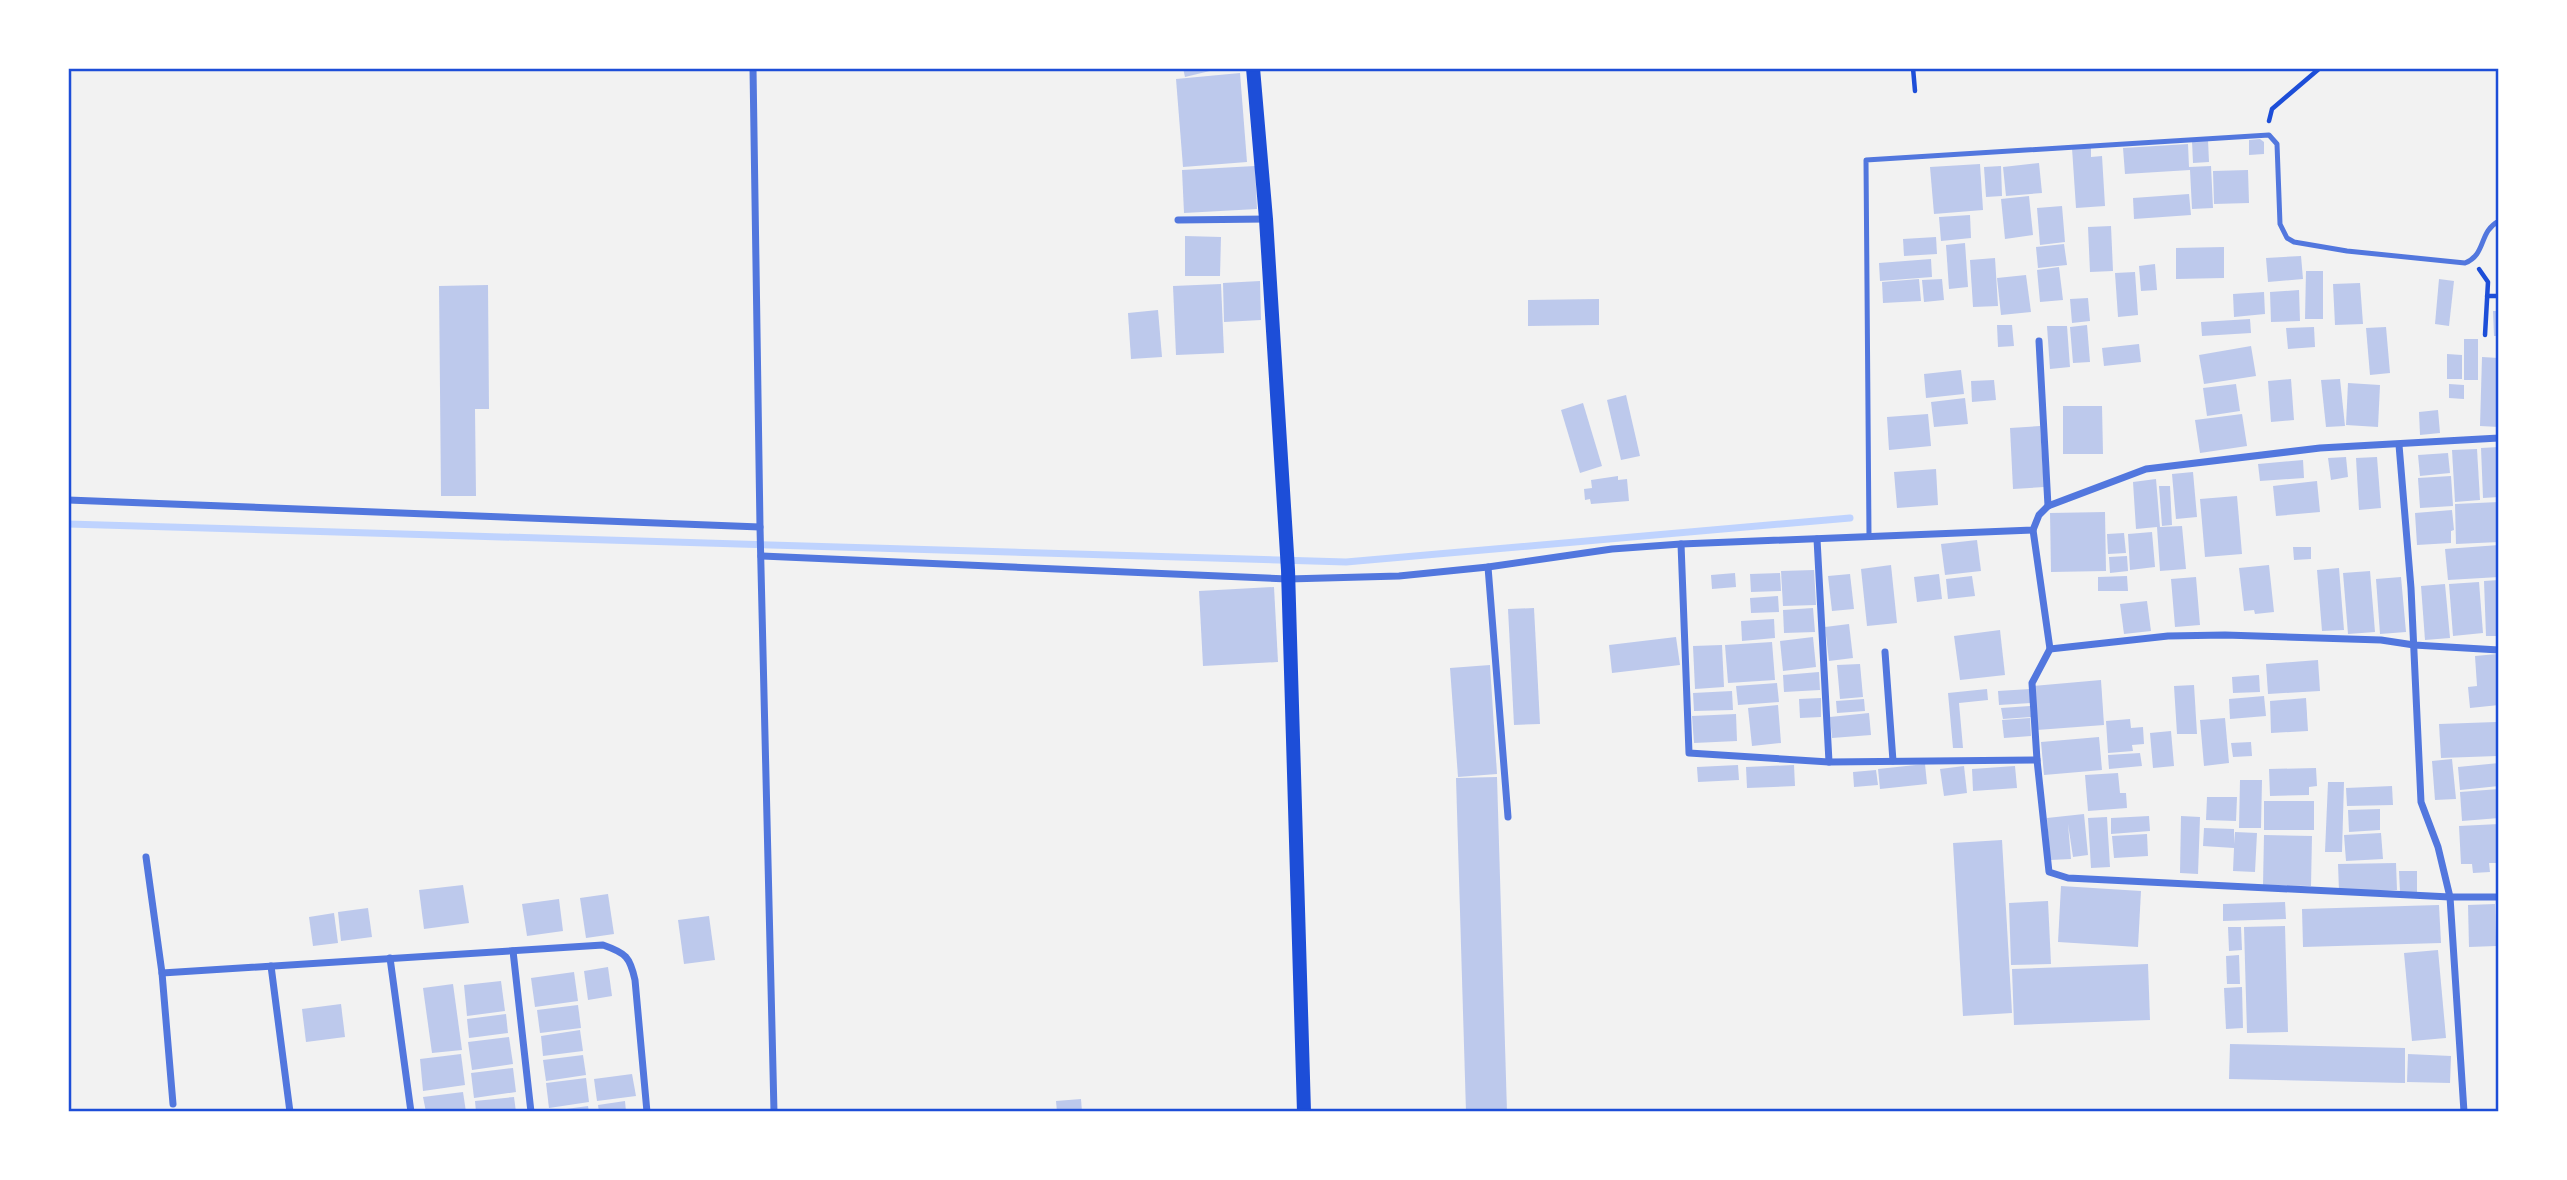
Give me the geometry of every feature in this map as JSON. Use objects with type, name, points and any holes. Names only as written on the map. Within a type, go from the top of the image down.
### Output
[{"type":"main road","points":[[1253,68],[1266,219],[1287,550],[1304,1112]]},
{"type":"street","points":[[753,68],[760,537],[774,1112]]},
{"type":"street","points":[[1178,220],[1266,219]]},
{"type":"street","points":[[2039,341],[2048,506]]},
{"type":"street","points":[[2499,438],[2320,449],[2146,469],[2048,506],[2039,515],[2033,530],[2050,649],[2032,683],[2036,760],[2049,872],[2067,878],[2450,897],[2499,897]]},
{"type":"street","points":[[2399,445],[2414,645],[2421,802],[2438,848],[2450,897],[2464,1112]]},
{"type":"street","points":[[68,500],[760,527]]},
{"type":"street","points":[[761,552],[1288,575],[1399,576],[1488,567],[1612,549],[2033,530]]},
{"type":"street","points":[[1817,539],[1829,762]]},
{"type":"street","points":[[1681,544],[1689,753],[1829,762],[2036,760]]},
{"type":"street","points":[[1488,567],[1508,817]]},
{"type":"street","points":[[2050,649],[2168,636],[2225,635],[2381,640],[2414,645],[2499,650]]},
{"type":"street","points":[[1885,652],[1893,761]]},
{"type":"street","points":[[146,857],[162,973],[173,1104]]},
{"type":"street","points":[[162,973],[603,945],[622,951],[631,963],[635,980],[647,1112]]},
{"type":"street","points":[[513,951],[531,1112]]},
{"type":"street","points":[[390,958],[411,1112]]},
{"type":"street","points":[[271,966],[290,1112]]},
{"type":"lane","points":[[1869,536],[1866,160],[2269,135],[2277,144],[2280,224],[2287,238],[2303,244],[2459,264],[2470,261],[2479,253],[2488,228],[2499,221]]},
{"type":"path","points":[[1913,68],[1915,91]]},
{"type":"path","points":[[2269,135],[2269,116],[2272,109],[2320,68]]},
{"type":"path","points":[[2470,261],[2487,278],[2485,335]]},
{"type":"path","points":[[2487,296],[2499,296]]},
{"type":"building","points":[[1183,68],[1218,68],[1218,69],[1185,77]]},
{"type":"building","points":[[1240,73],[1247,162],[1183,167],[1176,79]]},
{"type":"building","points":[[2260,139],[2264,142],[2264,154],[2249,155],[2249,140]]},
{"type":"building","points":[[2208,140],[2209,162],[2193,163],[2192,141]]},
{"type":"building","points":[[2188,144],[2189,167],[2211,166],[2213,208],[2192,209],[2190,170],[2125,174],[2123,148]]},
{"type":"building","points":[[2091,147],[2091,157],[2102,156],[2105,206],[2076,208],[2072,148]]},
{"type":"building","points":[[2039,163],[2042,193],[2006,196],[2003,167]]},
{"type":"building","points":[[1980,164],[1983,210],[1934,214],[1930,167]]},
{"type":"building","points":[[1255,166],[1257,209],[1184,213],[1182,170]]},
{"type":"building","points":[[2001,166],[2002,196],[1986,197],[1984,167]]},
{"type":"building","points":[[2248,170],[2249,203],[2214,204],[2213,171]]},
{"type":"building","points":[[2189,194],[2191,215],[2134,219],[2133,198]]},
{"type":"building","points":[[2029,196],[2033,235],[2005,239],[2001,199]]},
{"type":"building","points":[[2062,206],[2065,242],[2040,245],[2037,208]]},
{"type":"building","points":[[1970,215],[1971,238],[1941,241],[1939,217]]},
{"type":"building","points":[[2111,226],[2113,271],[2090,272],[2088,227]]},
{"type":"building","points":[[1185,236],[1221,237],[1220,276],[1185,276]]},
{"type":"building","points":[[1936,237],[1937,254],[1904,256],[1903,239]]},
{"type":"building","points":[[1965,243],[1968,287],[1949,289],[1946,245]]},
{"type":"building","points":[[2064,244],[2067,265],[2038,268],[2036,247]]},
{"type":"building","points":[[2224,247],[2224,278],[2176,279],[2176,248]]},
{"type":"building","points":[[2301,256],[2303,279],[2268,282],[2266,258]]},
{"type":"building","points":[[1995,258],[1998,306],[1973,307],[1970,260]]},
{"type":"building","points":[[1931,259],[1932,277],[1880,281],[1879,263]]},
{"type":"building","points":[[2155,264],[2157,290],[2141,291],[2139,266]]},
{"type":"building","points":[[2059,267],[2063,300],[2040,302],[2037,270]]},
{"type":"building","points":[[2306,271],[2323,271],[2323,319],[2305,319]]},
{"type":"building","points":[[2135,272],[2138,315],[2118,317],[2115,273]]},
{"type":"building","points":[[2026,275],[2031,312],[2001,315],[1997,278]]},
{"type":"building","points":[[1919,279],[1921,301],[1883,303],[1882,282]]},
{"type":"building","points":[[1942,279],[1944,300],[1924,302],[1922,280]]},
{"type":"building","points":[[2439,279],[2454,281],[2449,326],[2435,324]]},
{"type":"building","points":[[1260,281],[1261,320],[1224,322],[1223,283]]},
{"type":"building","points":[[2360,283],[2363,324],[2335,325],[2333,284]]},
{"type":"building","points":[[1221,284],[1224,353],[1176,355],[1173,286]]},
{"type":"building","points":[[488,285],[489,409],[475,409],[476,496],[441,496],[439,286]]},
{"type":"building","points":[[2299,290],[2300,321],[2271,322],[2270,292]]},
{"type":"building","points":[[2264,292],[2265,314],[2234,317],[2233,294]]},
{"type":"building","points":[[2088,298],[2090,321],[2072,323],[2070,299]]},
{"type":"building","points":[[1599,299],[1599,325],[1528,326],[1528,300]]},
{"type":"building","points":[[1158,310],[1162,357],[1131,359],[1128,313]]},
{"type":"building","points":[[2493,311],[2499,311],[2499,336],[2494,336]]},
{"type":"building","points":[[2250,319],[2251,333],[2202,336],[2201,322]]},
{"type":"building","points":[[1997,325],[2012,325],[2014,346],[1998,347]]},
{"type":"building","points":[[2087,325],[2090,362],[2073,363],[2070,327]]},
{"type":"building","points":[[2047,326],[2067,326],[2070,367],[2050,369]]},
{"type":"building","points":[[2314,327],[2315,347],[2288,349],[2286,328]]},
{"type":"building","points":[[2386,327],[2390,373],[2370,375],[2366,328]]},
{"type":"building","points":[[2464,339],[2478,339],[2478,380],[2464,380]]},
{"type":"building","points":[[2139,344],[2141,362],[2104,366],[2102,348]]},
{"type":"building","points":[[2251,346],[2256,376],[2204,384],[2199,355]]},
{"type":"building","points":[[2447,354],[2462,355],[2462,379],[2447,379]]},
{"type":"building","points":[[2482,357],[2499,358],[2499,427],[2480,426]]},
{"type":"building","points":[[1961,370],[1964,394],[1926,398],[1924,374]]},
{"type":"building","points":[[2291,379],[2294,420],[2271,422],[2268,381]]},
{"type":"building","points":[[2340,379],[2345,426],[2326,427],[2321,380]]},
{"type":"building","points":[[1994,380],[1996,400],[1972,402],[1971,381]]},
{"type":"building","points":[[2348,383],[2380,385],[2378,427],[2346,425]]},
{"type":"building","points":[[2236,384],[2240,411],[2207,416],[2203,388]]},
{"type":"building","points":[[2449,384],[2464,385],[2464,399],[2449,398]]},
{"type":"building","points":[[1626,395],[1640,456],[1621,460],[1607,400]]},
{"type":"building","points":[[1965,398],[1968,424],[1934,427],[1931,402]]},
{"type":"building","points":[[1583,403],[1602,466],[1580,473],[1561,410]]},
{"type":"building","points":[[2063,406],[2102,406],[2103,454],[2063,454]]},
{"type":"building","points":[[2438,410],[2440,433],[2420,435],[2419,412]]},
{"type":"building","points":[[1928,414],[1931,446],[1889,450],[1887,417]]},
{"type":"building","points":[[2242,414],[2247,446],[2200,453],[2195,420]]},
{"type":"building","points":[[2040,426],[2044,487],[2013,489],[2010,428]]},
{"type":"building","points":[[2499,447],[2499,497],[2483,498],[2481,448]]},
{"type":"building","points":[[2477,449],[2480,500],[2455,502],[2452,450]]},
{"type":"building","points":[[2448,453],[2450,473],[2420,476],[2418,455]]},
{"type":"building","points":[[2346,457],[2348,477],[2331,480],[2328,458]]},
{"type":"building","points":[[2377,457],[2381,508],[2359,510],[2356,458]]},
{"type":"building","points":[[2303,460],[2304,478],[2260,481],[2258,464]]},
{"type":"building","points":[[1936,469],[1938,505],[1897,508],[1894,472]]},
{"type":"building","points":[[2193,472],[2197,517],[2176,519],[2172,474]]},
{"type":"building","points":[[1618,476],[1618,480],[1627,479],[1629,501],[1591,504],[1590,499],[1585,500],[1584,489],[1592,488],[1591,480]]},
{"type":"building","points":[[2451,476],[2453,506],[2420,508],[2418,478]]},
{"type":"building","points":[[2156,479],[2160,527],[2182,526],[2186,569],[2160,571],[2157,527],[2136,529],[2133,482]]},
{"type":"building","points":[[2317,481],[2320,512],[2276,516],[2273,486]]},
{"type":"building","points":[[2159,486],[2170,486],[2172,525],[2162,526]]},
{"type":"building","points":[[2237,496],[2242,554],[2205,557],[2200,499]]},
{"type":"building","points":[[2499,502],[2499,542],[2456,544],[2455,504]]},
{"type":"building","points":[[2452,510],[2454,530],[2451,531],[2451,543],[2417,545],[2415,513]]},
{"type":"building","points":[[2105,512],[2106,571],[2051,572],[2050,513]]},
{"type":"building","points":[[2152,532],[2155,567],[2130,570],[2128,534]]},
{"type":"building","points":[[2124,533],[2126,553],[2108,554],[2107,534]]},
{"type":"building","points":[[1977,540],[1981,571],[1945,575],[1941,544]]},
{"type":"building","points":[[2499,545],[2499,577],[2448,580],[2445,549]]},
{"type":"building","points":[[2293,547],[2311,547],[2311,559],[2294,560]]},
{"type":"building","points":[[2127,556],[2128,571],[2110,573],[2109,557]]},
{"type":"building","points":[[1891,565],[1897,623],[1867,626],[1861,569]]},
{"type":"building","points":[[2269,565],[2274,612],[2255,614],[2254,610],[2244,611],[2239,568]]},
{"type":"building","points":[[2339,568],[2344,630],[2322,631],[2317,570]]},
{"type":"building","points":[[1814,570],[1816,605],[1783,606],[1781,571]]},
{"type":"building","points":[[2370,571],[2375,632],[2348,634],[2343,573]]},
{"type":"building","points":[[1735,573],[1736,587],[1712,589],[1711,575]]},
{"type":"building","points":[[1780,573],[1781,591],[1751,592],[1750,574]]},
{"type":"building","points":[[1850,574],[1854,609],[1832,611],[1828,576]]},
{"type":"building","points":[[1939,574],[1942,599],[1917,602],[1914,577]]},
{"type":"building","points":[[1972,576],[1975,596],[1948,599],[1946,579]]},
{"type":"building","points":[[2127,576],[2128,591],[2098,591],[2098,577]]},
{"type":"building","points":[[2196,577],[2200,625],[2175,627],[2171,579]]},
{"type":"building","points":[[2401,577],[2406,632],[2380,634],[2376,579]]},
{"type":"building","points":[[2499,580],[2499,636],[2486,636],[2484,581]]},
{"type":"building","points":[[2479,582],[2483,633],[2453,636],[2449,584]]},
{"type":"building","points":[[2445,584],[2450,638],[2425,640],[2421,586]]},
{"type":"building","points":[[1274,587],[1278,662],[1203,666],[1199,591]]},
{"type":"building","points":[[1778,596],[1779,612],[1751,613],[1750,598]]},
{"type":"building","points":[[2147,601],[2151,631],[2124,634],[2120,604]]},
{"type":"building","points":[[1534,608],[1540,724],[1514,725],[1508,609]]},
{"type":"building","points":[[1813,608],[1815,632],[1784,633],[1783,610]]},
{"type":"building","points":[[1774,619],[1775,638],[1742,641],[1741,621]]},
{"type":"building","points":[[1849,624],[1853,658],[1829,661],[1825,627]]},
{"type":"building","points":[[2000,630],[2005,675],[1960,680],[1954,636]]},
{"type":"building","points":[[1676,637],[1680,665],[1612,673],[1609,645]]},
{"type":"building","points":[[1813,637],[1816,667],[1783,671],[1780,641]]},
{"type":"building","points":[[1772,642],[1775,680],[1728,683],[1725,645]]},
{"type":"building","points":[[1722,645],[1724,687],[1695,689],[1693,646]]},
{"type":"building","points":[[2497,654],[2499,705],[2470,708],[2468,687],[2477,686],[2475,656]]},
{"type":"building","points":[[2318,660],[2320,691],[2268,694],[2266,664]]},
{"type":"building","points":[[1860,664],[1863,697],[1840,699],[1837,665]]},
{"type":"building","points":[[1490,665],[1497,774],[1458,777],[1450,668]]},
{"type":"building","points":[[1819,672],[1820,690],[1784,692],[1783,675]]},
{"type":"building","points":[[2259,675],[2260,692],[2233,693],[2232,677]]},
{"type":"building","points":[[2101,680],[2104,725],[2037,730],[2033,686]]},
{"type":"building","points":[[1777,683],[1779,702],[1738,705],[1736,686]]},
{"type":"building","points":[[2194,685],[2197,734],[2177,734],[2174,686]]},
{"type":"building","points":[[1987,689],[1988,700],[1959,703],[1963,748],[1953,748],[1948,693]]},
{"type":"building","points":[[2030,689],[2031,703],[1999,705],[1998,691]]},
{"type":"building","points":[[1732,691],[1733,710],[1694,711],[1693,693]]},
{"type":"building","points":[[2264,696],[2266,716],[2230,719],[2229,699]]},
{"type":"building","points":[[1821,698],[1821,717],[1800,718],[1799,699]]},
{"type":"building","points":[[2306,698],[2308,731],[2271,733],[2270,701]]},
{"type":"building","points":[[1864,699],[1865,711],[1837,713],[1836,701]]},
{"type":"building","points":[[1778,705],[1781,743],[1752,746],[1748,708]]},
{"type":"building","points":[[2030,706],[2031,717],[2003,719],[2001,708]]},
{"type":"building","points":[[1869,713],[1871,735],[1832,738],[1830,717]]},
{"type":"building","points":[[1736,714],[1737,741],[1694,743],[1692,716]]},
{"type":"building","points":[[2030,718],[2031,736],[2004,738],[2002,720]]},
{"type":"building","points":[[2225,718],[2229,763],[2204,766],[2200,720]]},
{"type":"building","points":[[2130,719],[2131,728],[2143,727],[2144,744],[2132,745],[2133,751],[2108,753],[2106,721]]},
{"type":"building","points":[[2496,722],[2497,756],[2441,758],[2439,724]]},
{"type":"building","points":[[2171,731],[2174,766],[2153,768],[2150,733]]},
{"type":"building","points":[[2099,737],[2102,770],[2044,775],[2041,742]]},
{"type":"building","points":[[2251,742],[2252,756],[2233,757],[2231,743]]},
{"type":"building","points":[[2140,753],[2142,766],[2109,769],[2108,755]]},
{"type":"building","points":[[2452,759],[2456,799],[2435,800],[2432,761]]},
{"type":"building","points":[[2499,763],[2499,786],[2460,790],[2458,767]]},
{"type":"building","points":[[1925,764],[1927,784],[1880,789],[1878,769]]},
{"type":"building","points":[[1738,765],[1739,780],[1698,782],[1697,767]]},
{"type":"building","points":[[1794,765],[1795,786],[1747,788],[1746,767]]},
{"type":"building","points":[[1964,766],[1967,793],[1944,796],[1940,769]]},
{"type":"building","points":[[2015,766],[2017,788],[1973,791],[1972,769]]},
{"type":"building","points":[[2316,768],[2317,786],[2309,787],[2309,795],[2270,796],[2269,769]]},
{"type":"building","points":[[1876,770],[1878,785],[1854,787],[1853,772]]},
{"type":"building","points":[[2118,773],[2120,793],[2126,793],[2127,808],[2088,811],[2085,775]]},
{"type":"building","points":[[1497,777],[1507,1112],[1466,1112],[1456,778]]},
{"type":"building","points":[[2240,780],[2262,780],[2261,828],[2239,828]]},
{"type":"building","points":[[2328,782],[2344,782],[2342,852],[2325,852]]},
{"type":"building","points":[[2392,786],[2393,805],[2347,806],[2346,788]]},
{"type":"building","points":[[2499,789],[2499,818],[2462,821],[2460,792]]},
{"type":"building","points":[[2207,797],[2237,797],[2236,821],[2206,820]]},
{"type":"building","points":[[2264,801],[2314,801],[2314,830],[2264,830]]},
{"type":"building","points":[[2380,809],[2380,830],[2349,832],[2348,810]]},
{"type":"building","points":[[2084,814],[2088,855],[2073,857],[2068,824],[2071,859],[2050,860],[2047,818]]},
{"type":"building","points":[[2149,816],[2150,831],[2111,834],[2111,818]]},
{"type":"building","points":[[2181,816],[2200,817],[2198,874],[2180,873]]},
{"type":"building","points":[[2107,817],[2110,867],[2091,868],[2088,818]]},
{"type":"building","points":[[2499,824],[2499,863],[2489,863],[2490,872],[2473,873],[2472,864],[2461,864],[2459,826]]},
{"type":"building","points":[[2204,828],[2234,829],[2234,844],[2235,832],[2257,833],[2255,872],[2233,871],[2234,848],[2203,846]]},
{"type":"building","points":[[2381,833],[2383,859],[2346,861],[2344,835]]},
{"type":"building","points":[[2147,834],[2148,856],[2114,858],[2112,836]]},
{"type":"building","points":[[2264,835],[2312,836],[2311,886],[2263,885]]},
{"type":"building","points":[[2002,840],[2012,1013],[1963,1016],[1953,843]]},
{"type":"building","points":[[2396,863],[2397,890],[2339,891],[2338,864]]},
{"type":"building","points":[[2399,871],[2417,871],[2417,892],[2400,892]]},
{"type":"building","points":[[463,885],[469,923],[424,929],[419,890]]},
{"type":"building","points":[[2061,886],[2141,891],[2138,947],[2058,942]]},
{"type":"building","points":[[608,894],[614,934],[586,938],[580,898]]},
{"type":"building","points":[[559,899],[563,931],[527,936],[522,904]]},
{"type":"building","points":[[2048,901],[2051,964],[2011,965],[2009,903]]},
{"type":"building","points":[[2285,902],[2286,919],[2223,921],[2223,904]]},
{"type":"building","points":[[2495,904],[2496,946],[2469,947],[2468,905]]},
{"type":"building","points":[[2439,905],[2441,943],[2303,947],[2302,909]]},
{"type":"building","points":[[368,908],[372,937],[341,941],[338,912]]},
{"type":"building","points":[[334,913],[338,943],[313,946],[309,917]]},
{"type":"building","points":[[709,916],[715,960],[684,964],[678,920]]},
{"type":"building","points":[[2285,926],[2288,1032],[2247,1033],[2244,927]]},
{"type":"building","points":[[2228,927],[2241,927],[2242,950],[2229,951]]},
{"type":"building","points":[[2438,950],[2446,1038],[2412,1041],[2404,953]]},
{"type":"building","points":[[2239,955],[2240,984],[2227,984],[2226,956]]},
{"type":"building","points":[[2148,964],[2150,1020],[2014,1025],[2012,969]]},
{"type":"building","points":[[608,967],[612,996],[588,1000],[584,971]]},
{"type":"building","points":[[574,972],[578,1001],[535,1007],[531,978]]},
{"type":"building","points":[[501,981],[505,1011],[467,1016],[464,985]]},
{"type":"building","points":[[453,984],[462,1050],[432,1053],[423,988]]},
{"type":"building","points":[[2242,987],[2243,1028],[2226,1029],[2224,988]]},
{"type":"building","points":[[341,1004],[345,1037],[306,1042],[302,1009]]},
{"type":"building","points":[[578,1005],[581,1028],[540,1033],[537,1010]]},
{"type":"building","points":[[506,1014],[508,1033],[469,1038],[467,1019]]},
{"type":"building","points":[[580,1030],[583,1051],[543,1056],[541,1036]]},
{"type":"building","points":[[509,1037],[513,1064],[472,1070],[468,1042]]},
{"type":"building","points":[[2230,1044],[2405,1048],[2405,1083],[2229,1079]]},
{"type":"building","points":[[461,1054],[465,1085],[423,1091],[420,1059]]},
{"type":"building","points":[[2408,1054],[2451,1056],[2450,1083],[2407,1082]]},
{"type":"building","points":[[583,1055],[586,1075],[546,1081],[543,1060]]},
{"type":"building","points":[[513,1068],[516,1092],[474,1098],[471,1073]]},
{"type":"building","points":[[632,1074],[636,1096],[597,1101],[594,1079]]},
{"type":"building","points":[[586,1078],[589,1102],[549,1108],[546,1083]]},
{"type":"building","points":[[463,1092],[466,1112],[426,1112],[423,1097]]},
{"type":"building","points":[[514,1097],[516,1112],[476,1112],[475,1101]]},
{"type":"building","points":[[1081,1099],[1082,1112],[1057,1112],[1056,1101]]},
{"type":"building","points":[[625,1101],[626,1112],[599,1112],[598,1105]]},
{"type":"building","points":[[588,1106],[589,1112],[559,1112],[559,1110]]},
{"type":"waterway","points":[[68,524],[1346,562],[1850,518]]}]
